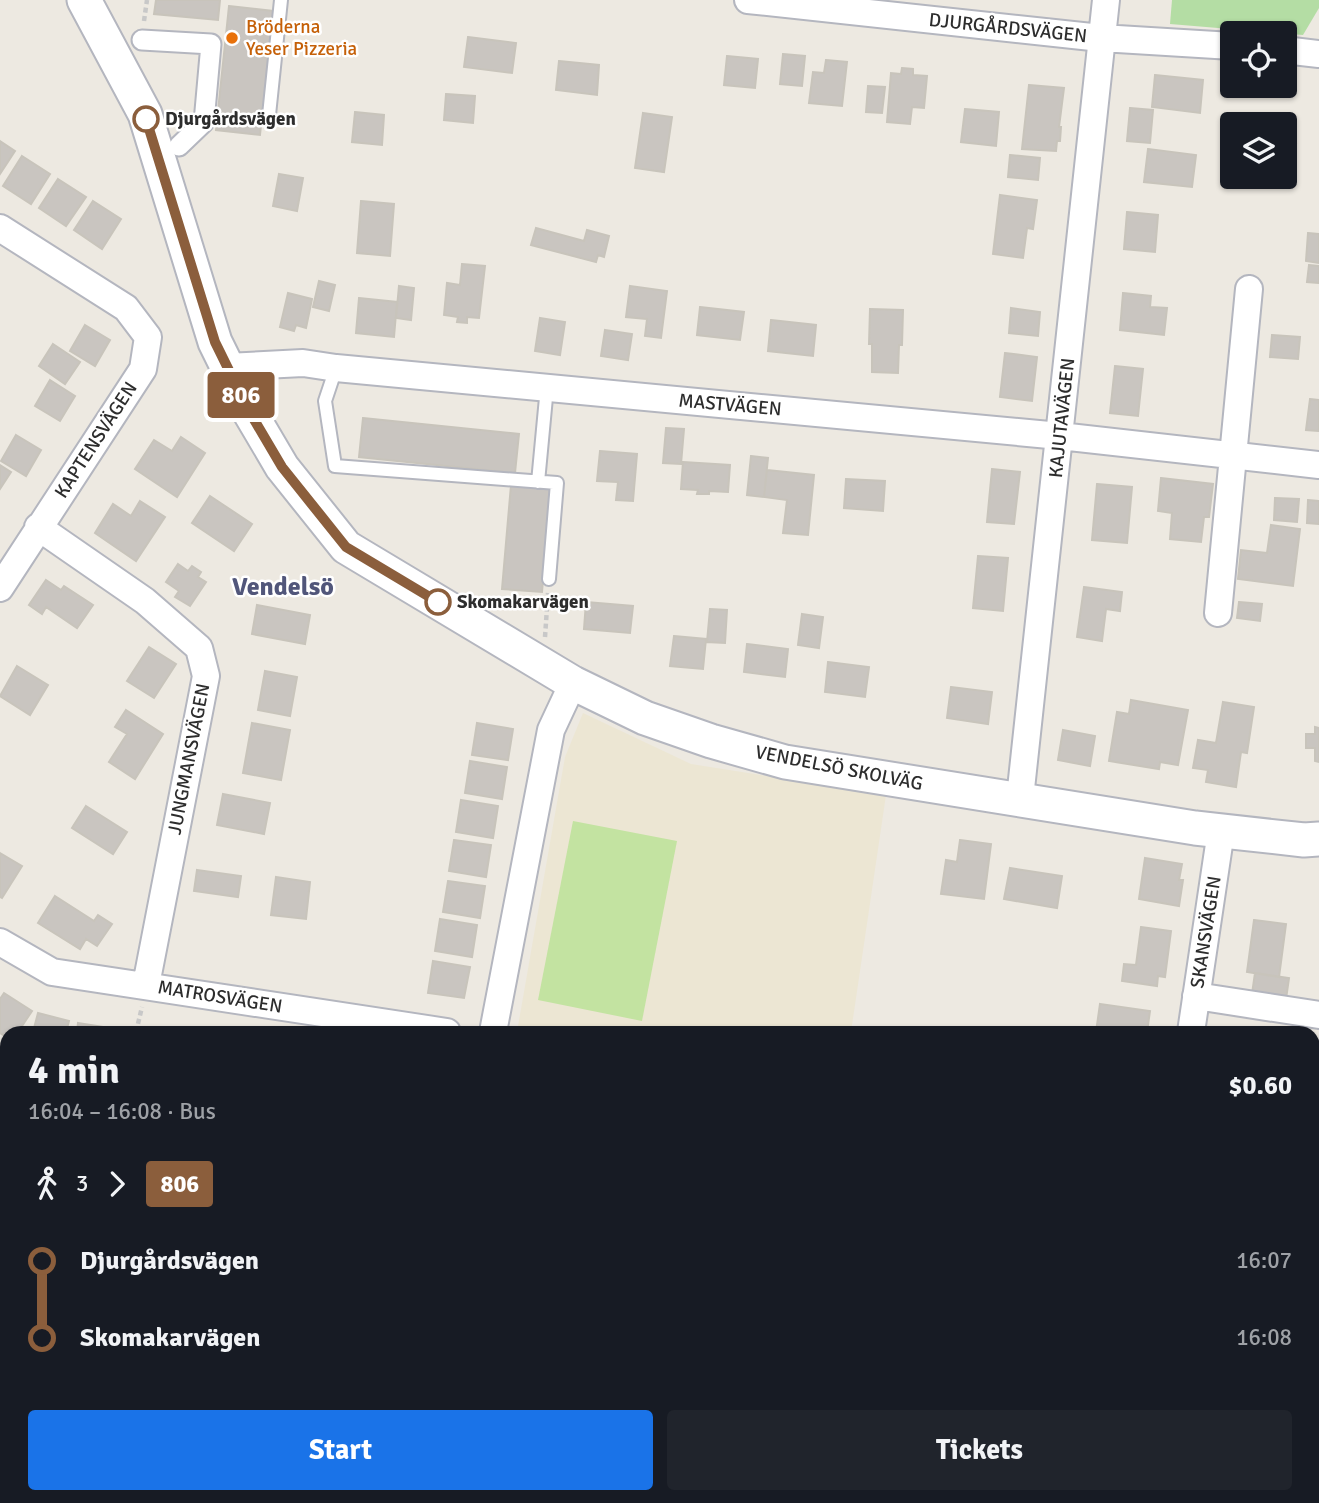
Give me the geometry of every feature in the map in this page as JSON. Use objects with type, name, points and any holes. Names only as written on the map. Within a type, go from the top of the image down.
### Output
[{"type":"street","name":"VENDELSÖ SKOLVÄG","points":[[84,0],[145,114],[215,342],[249,411],[282,467],[346,547],[573,683],[645,718],[712,741],[785,761],[1022,788],[1221,831],[1304,840],[1319,839]]},
{"type":"street","name":"DJURGÅRDSVÄGEN","points":[[748,0],[1101,38],[1220,45]]},
{"type":"street","name":"DJURGÅRDSVÄGEN","points":[[1101,38],[1106,0]]},
{"type":"street","name":"KAJUTAVÄGEN","points":[[1022,788],[1101,38]]},
{"type":"street","points":[[142,40],[211,44],[204,122],[179,146]]},
{"type":"street","points":[[1297,51],[1319,54]]},
{"type":"street","name":"KAPTENSVÄGEN","points":[[0,228],[126,308],[148,337],[143,369],[0,588]]},
{"type":"street","points":[[1218,612],[1249,289]]},
{"type":"street","name":"MASTVÄGEN","points":[[227,367],[303,363],[1060,436],[1319,465]]},
{"type":"street","name":"JUNGMANSVÄGEN","points":[[38,527],[145,601],[199,648],[206,676],[146,985]]},
{"type":"street","points":[[495,1026],[551,730],[573,683]]},
{"type":"street","name":"SKANSVÄGEN","points":[[1192,1026],[1221,831]]},
{"type":"street","name":"MATROSVÄGEN","points":[[0,942],[52,972],[409,1026]]},
{"type":"street","points":[[1196,996],[1319,1015]]},
{"type":"lane","points":[[269,115],[281,0]]},
{"type":"lane","points":[[336,368],[325,401],[335,466],[557,483],[549,579]]},
{"type":"lane","points":[[538,482],[547,387]]},
{"type":"path","points":[[549,579],[545,639],[552,646]]},
{"type":"shaded area","points":[[583,713],[691,764],[886,795],[852,1026],[518,1026],[565,757]]},
{"type":"green space","points":[[1172,0],[1319,0],[1319,8],[1303,35],[1297,35],[1297,21],[1220,21],[1220,28],[1170,24]]},
{"type":"green space","points":[[573,821],[677,841],[642,1021],[538,1000]]},
{"type":"building","points":[[156,0],[220,0],[218,20],[154,14]]},
{"type":"building","points":[[229,6],[273,11],[260,135],[216,130]]},
{"type":"building","points":[[468,37],[516,43],[512,73],[464,67]]},
{"type":"building","points":[[783,54],[805,56],[802,86],[780,84]]},
{"type":"building","points":[[727,56],[758,59],[755,88],[724,85]]},
{"type":"building","points":[[826,60],[847,62],[842,106],[809,103],[813,72],[824,73]]},
{"type":"building","points":[[559,61],[599,65],[597,95],[556,90]]},
{"type":"building","points":[[902,68],[913,69],[913,75],[927,76],[924,108],[912,107],[910,124],[887,122],[891,73],[901,74]]},
{"type":"building","points":[[1155,75],[1203,80],[1200,113],[1152,107]]},
{"type":"building","points":[[1029,85],[1064,88],[1060,141],[1057,141],[1056,151],[1022,149]]},
{"type":"building","points":[[868,86],[885,87],[882,113],[866,112]]},
{"type":"building","points":[[446,94],[475,96],[473,123],[444,120]]},
{"type":"building","points":[[1130,108],[1153,110],[1150,143],[1127,141]]},
{"type":"building","points":[[965,109],[999,112],[996,146],[961,142]]},
{"type":"building","points":[[355,112],[384,115],[382,145],[352,142]]},
{"type":"building","points":[[643,113],[672,117],[664,172],[635,168]]},
{"type":"building","points":[[0,141],[15,151],[0,174]]},
{"type":"building","points":[[1148,149],[1196,155],[1192,187],[1144,182]]},
{"type":"building","points":[[1010,155],[1040,158],[1038,180],[1008,177]]},
{"type":"building","points":[[22,156],[50,174],[31,204],[3,186]]},
{"type":"building","points":[[279,174],[303,178],[297,211],[273,206]]},
{"type":"building","points":[[58,179],[86,197],[66,226],[39,208]]},
{"type":"building","points":[[1000,195],[1037,200],[1033,229],[1027,228],[1023,258],[993,254]]},
{"type":"building","points":[[93,201],[121,219],[102,249],[74,230]]},
{"type":"building","points":[[361,201],[394,204],[390,256],[357,253]]},
{"type":"building","points":[[1127,212],[1158,215],[1155,252],[1124,249]]},
{"type":"building","points":[[536,228],[584,241],[587,230],[609,236],[604,257],[598,255],[596,262],[531,245]]},
{"type":"building","points":[[1308,233],[1319,234],[1319,263],[1306,261]]},
{"type":"building","points":[[462,264],[485,266],[479,318],[467,317],[467,323],[457,322],[458,317],[444,315],[447,283],[460,285]]},
{"type":"building","points":[[1309,265],[1319,266],[1319,283],[1307,282]]},
{"type":"building","points":[[319,281],[335,285],[329,311],[313,307]]},
{"type":"building","points":[[399,286],[414,288],[411,320],[396,318]]},
{"type":"building","points":[[630,286],[667,291],[661,338],[645,336],[647,319],[626,317]]},
{"type":"building","points":[[288,293],[312,299],[306,328],[296,325],[294,331],[280,327]]},
{"type":"building","points":[[1123,293],[1151,296],[1150,307],[1167,308],[1164,335],[1120,330]]},
{"type":"building","points":[[359,298],[397,302],[394,337],[356,333]]},
{"type":"building","points":[[700,307],[744,312],[740,340],[697,335]]},
{"type":"building","points":[[1011,308],[1040,312],[1038,336],[1009,333]]},
{"type":"building","points":[[870,309],[903,310],[898,373],[872,372],[872,344],[869,344]]},
{"type":"building","points":[[540,318],[565,322],[560,355],[535,351]]},
{"type":"building","points":[[771,320],[816,325],[813,356],[768,351]]},
{"type":"building","points":[[85,325],[110,340],[95,366],[70,351]]},
{"type":"building","points":[[605,330],[632,334],[628,360],[601,356]]},
{"type":"building","points":[[1272,335],[1300,337],[1298,359],[1270,357]]},
{"type":"building","points":[[53,344],[80,362],[65,384],[39,366]]},
{"type":"building","points":[[1005,353],[1037,357],[1032,401],[1000,397]]},
{"type":"building","points":[[1115,366],[1143,369],[1138,416],[1110,413]]},
{"type":"building","points":[[50,380],[75,396],[60,421],[35,406]]},
{"type":"building","points":[[1310,399],[1319,400],[1319,431],[1306,430]]},
{"type":"building","points":[[363,418],[519,434],[515,473],[359,457]]},
{"type":"building","points":[[666,428],[684,429],[681,464],[663,463]]},
{"type":"building","points":[[16,435],[41,450],[26,476],[1,461]]},
{"type":"building","points":[[181,437],[205,453],[177,497],[135,469],[154,440],[172,451]]},
{"type":"building","points":[[600,451],[637,454],[633,501],[616,500],[618,482],[597,481]]},
{"type":"building","points":[[751,456],[768,458],[764,497],[747,495]]},
{"type":"building","points":[[683,462],[730,465],[728,492],[709,491],[709,494],[697,494],[698,490],[681,489]]},
{"type":"building","points":[[0,465],[11,472],[0,489]]},
{"type":"building","points":[[992,469],[1020,472],[1014,524],[987,522]]},
{"type":"building","points":[[767,470],[814,475],[808,535],[783,533],[787,500],[764,497]]},
{"type":"building","points":[[1161,478],[1213,484],[1209,517],[1204,517],[1201,542],[1170,539],[1172,513],[1158,511]]},
{"type":"building","points":[[846,479],[885,481],[883,511],[844,508]]},
{"type":"building","points":[[1097,484],[1132,487],[1127,543],[1092,540]]},
{"type":"building","points":[[511,485],[551,489],[542,592],[502,589]]},
{"type":"building","points":[[210,496],[252,524],[234,551],[192,523]]},
{"type":"building","points":[[1275,498],[1299,499],[1297,522],[1274,520]]},
{"type":"building","points":[[1308,500],[1319,501],[1319,524],[1307,523]]},
{"type":"building","points":[[140,501],[165,517],[136,561],[95,533],[113,504],[131,516]]},
{"type":"building","points":[[1271,525],[1300,529],[1293,586],[1238,579],[1241,550],[1267,553]]},
{"type":"building","points":[[978,556],[1008,558],[1003,611],[973,608]]},
{"type":"building","points":[[178,564],[188,571],[192,566],[201,572],[198,577],[206,582],[190,606],[175,597],[179,591],[166,582]]},
{"type":"building","points":[[46,580],[61,590],[64,586],[93,605],[77,628],[46,607],[42,614],[29,605]]},
{"type":"building","points":[[1084,587],[1122,592],[1120,611],[1106,609],[1102,641],[1077,637]]},
{"type":"building","points":[[586,602],[633,606],[630,633],[584,629]]},
{"type":"building","points":[[1239,602],[1262,604],[1260,621],[1237,618]]},
{"type":"building","points":[[257,605],[310,615],[305,644],[252,634]]},
{"type":"building","points":[[710,609],[727,610],[725,643],[707,642]]},
{"type":"building","points":[[802,614],[823,617],[819,648],[798,645]]},
{"type":"building","points":[[674,636],[706,639],[703,669],[670,666]]},
{"type":"building","points":[[747,644],[788,649],[785,677],[744,672]]},
{"type":"building","points":[[149,647],[176,664],[154,698],[127,681]]},
{"type":"building","points":[[828,662],[869,667],[865,697],[825,692]]},
{"type":"building","points":[[17,666],[48,685],[30,715],[0,696]]},
{"type":"building","points":[[265,671],[297,677],[290,716],[258,710]]},
{"type":"building","points":[[951,687],[992,692],[988,724],[947,718]]},
{"type":"building","points":[[1131,700],[1188,710],[1178,765],[1160,762],[1159,769],[1109,761],[1117,712],[1129,714]]},
{"type":"building","points":[[1223,702],[1254,707],[1247,753],[1241,752],[1236,787],[1206,782],[1208,770],[1193,768],[1198,740],[1216,743]]},
{"type":"building","points":[[126,710],[163,734],[135,779],[109,762],[127,734],[115,727]]},
{"type":"building","points":[[252,723],[290,730],[281,780],[243,773]]},
{"type":"building","points":[[477,723],[513,729],[508,760],[472,755]]},
{"type":"building","points":[[1315,727],[1319,728],[1319,762],[1315,761],[1315,748],[1306,748],[1306,734],[1315,734]]},
{"type":"building","points":[[1063,730],[1095,736],[1090,766],[1058,760]]},
{"type":"building","points":[[470,761],[507,767],[502,799],[465,793]]},
{"type":"building","points":[[223,794],[270,803],[264,834],[217,825]]},
{"type":"building","points":[[461,800],[498,806],[493,838],[456,832]]},
{"type":"building","points":[[86,806],[127,832],[113,854],[72,828]]},
{"type":"building","points":[[454,840],[491,845],[486,877],[449,871]]},
{"type":"building","points":[[960,840],[991,844],[984,899],[941,894],[946,860],[957,862]]},
{"type":"building","points":[[0,853],[22,866],[2,898],[0,897]]},
{"type":"building","points":[[1145,858],[1182,864],[1179,880],[1183,880],[1179,906],[1139,899]]},
{"type":"building","points":[[1010,868],[1062,876],[1057,908],[1004,899]]},
{"type":"building","points":[[197,870],[241,876],[238,897],[194,891]]},
{"type":"building","points":[[276,877],[310,882],[306,919],[271,915]]},
{"type":"building","points":[[448,881],[485,886],[480,918],[443,912]]},
{"type":"building","points":[[55,896],[94,921],[98,915],[112,924],[97,946],[86,939],[80,949],[38,923]]},
{"type":"building","points":[[440,919],[477,925],[472,957],[435,951]]},
{"type":"building","points":[[1254,920],[1286,924],[1279,977],[1247,972]]},
{"type":"building","points":[[1141,927],[1171,931],[1165,977],[1158,976],[1157,986],[1122,981],[1124,964],[1136,965]]},
{"type":"building","points":[[433,961],[470,967],[464,998],[428,993]]},
{"type":"building","points":[[1255,973],[1289,978],[1286,999],[1252,994]]},
{"type":"building","points":[[4,993],[32,1011],[22,1026],[0,1026],[0,999]]},
{"type":"building","points":[[1100,1004],[1150,1011],[1148,1026],[1097,1026]]},
{"type":"building","points":[[38,1013],[69,1021],[68,1026],[35,1026]]},
{"type":"bus line","name":"806","points":[[146,119],[215,342],[249,411],[282,467],[346,547],[438,602]]},
{"type":"place","name":"Bröderna Yeser Pizzeria","points":[[232,38]]},
{"type":"place","name":"Djurgårdsvägen","points":[[146,119]]},
{"type":"place","name":"Skomakarvägen","points":[[438,602]]},
{"type":"district","name":"Vendelsö","points":[[283,587]]}]
